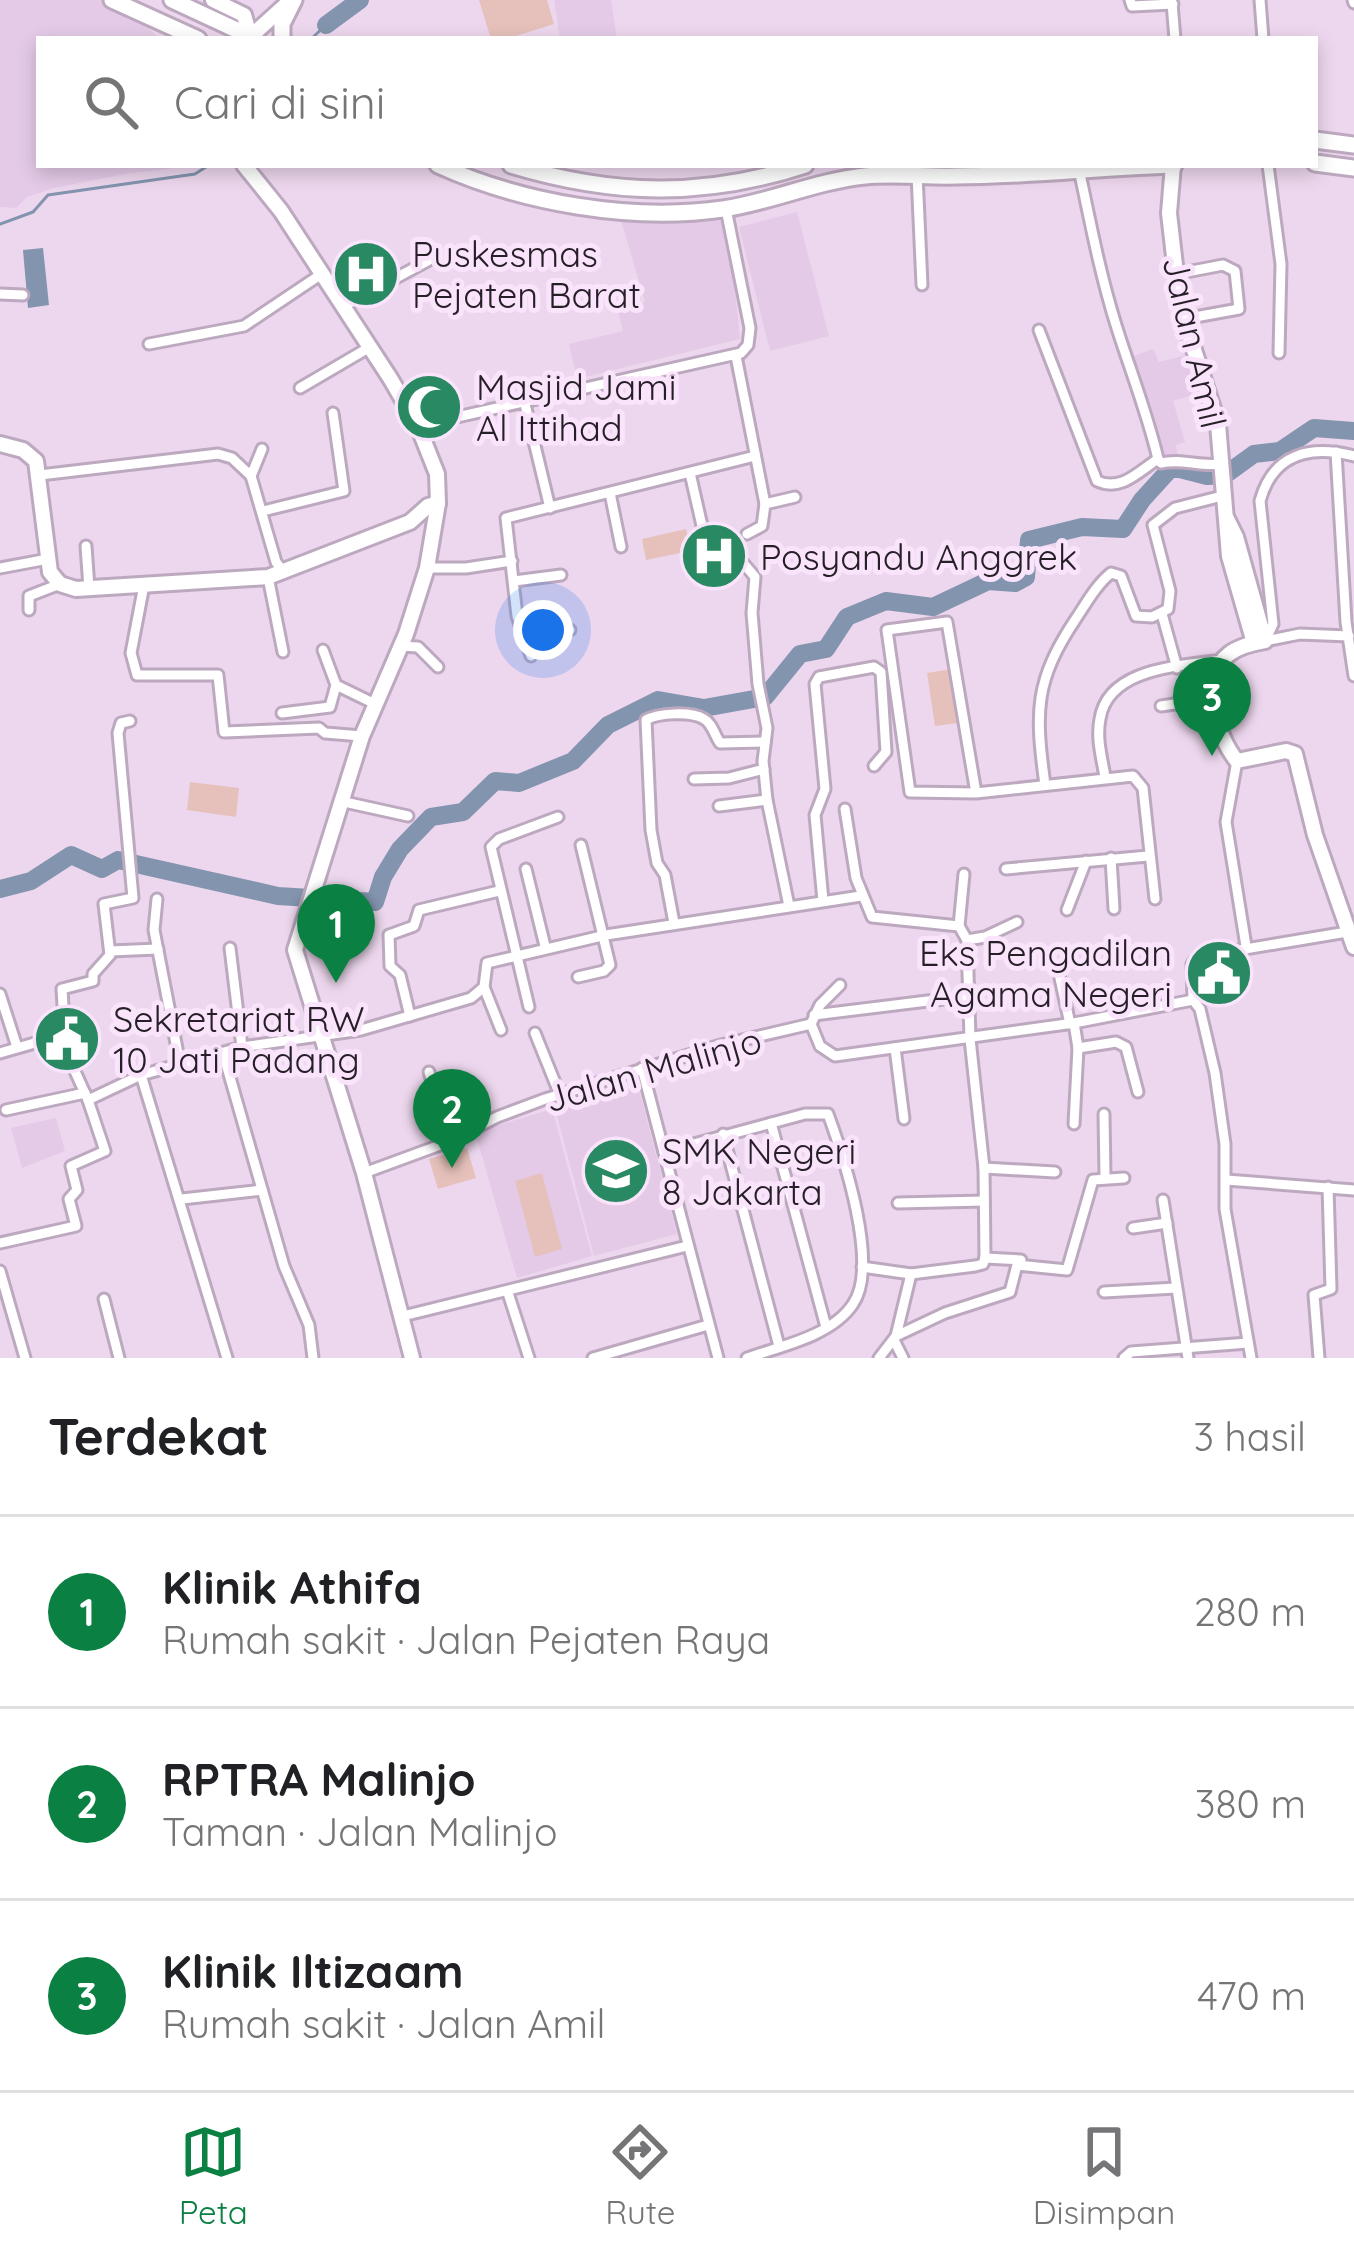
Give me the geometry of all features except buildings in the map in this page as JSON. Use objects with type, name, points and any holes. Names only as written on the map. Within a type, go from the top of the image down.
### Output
[{"type":"main road","points":[[112,0],[191,36]]},
{"type":"main road","points":[[172,0],[248,36]]},
{"type":"main road","points":[[282,36],[292,0]]},
{"type":"main road","points":[[148,17],[164,36]]},
{"type":"main road","points":[[1318,140],[1354,146]]},
{"type":"main road","points":[[1318,163],[1354,168]]},
{"type":"main road","points":[[445,168],[500,190],[567,205],[663,212],[726,209],[842,178],[1103,168]]},
{"type":"main road","points":[[521,168],[559,179],[654,189],[721,188],[796,168]]},
{"type":"main road","points":[[776,174],[775,183],[783,194]]},
{"type":"street","points":[[213,0],[244,15],[251,36]]},
{"type":"street","points":[[254,36],[292,0]]},
{"type":"street","points":[[1130,0],[1132,6],[1172,2],[1175,36]]},
{"type":"street","points":[[1260,0],[1263,36]]},
{"type":"street","points":[[246,168],[323,273],[422,425],[435,464],[438,503],[428,568],[362,736],[305,908],[296,954],[364,1173],[412,1358]]},
{"type":"street","name":"Jalan Amil","points":[[1174,168],[1169,213],[1184,319],[1215,407],[1227,519],[1236,537],[1260,633]]},
{"type":"street","points":[[1268,168],[1281,264],[1279,353]]},
{"type":"street","points":[[1079,169],[1102,274],[1158,459],[1204,466],[1221,478],[1155,522],[1153,533],[1171,599],[1162,614],[1177,668]]},
{"type":"street","points":[[917,174],[922,285]]},
{"type":"street","points":[[457,417],[736,356],[748,345],[750,328],[726,209]]},
{"type":"street","points":[[344,306],[433,258]]},
{"type":"street","points":[[1176,274],[1223,265],[1235,271],[1239,308],[1184,319]]},
{"type":"street","points":[[149,344],[244,326],[323,273]]},
{"type":"street","points":[[0,294],[23,295]]},
{"type":"street","points":[[1039,330],[1097,481],[1120,484],[1158,459]]},
{"type":"street","points":[[300,388],[370,347]]},
{"type":"street","points":[[736,356],[765,504],[762,526],[747,534]]},
{"type":"street","points":[[524,400],[550,508]]},
{"type":"street","points":[[262,511],[344,490],[333,413]]},
{"type":"street","points":[[0,444],[28,453],[40,475],[51,575],[76,590],[276,575],[410,522],[438,503]]},
{"type":"street","points":[[251,476],[262,449]]},
{"type":"street","points":[[1260,633],[1260,501],[1264,487],[1298,454],[1312,449],[1354,456]]},
{"type":"street","points":[[1336,452],[1354,676]]},
{"type":"street","points":[[40,475],[218,454],[232,458],[251,476],[276,562],[283,652]]},
{"type":"street","points":[[531,656],[517,616],[505,519],[755,456]]},
{"type":"street","points":[[691,473],[706,540],[733,551],[754,574],[767,800],[789,906]]},
{"type":"street","points":[[610,493],[621,547]]},
{"type":"street","points":[[765,504],[795,497]]},
{"type":"street","points":[[410,522],[435,525]]},
{"type":"street","points":[[1340,536],[1354,538]]},
{"type":"street","points":[[86,546],[89,588]]},
{"type":"street","points":[[0,568],[48,559]]},
{"type":"street","points":[[428,568],[512,561]]},
{"type":"street","points":[[1046,785],[1039,736],[1043,683],[1047,665],[1086,603],[1107,575],[1116,572],[1136,616],[1162,614]]},
{"type":"street","points":[[514,581],[561,575]]},
{"type":"street","points":[[28,610],[28,598],[60,584]]},
{"type":"street","points":[[145,585],[130,653],[137,675],[217,675],[224,732],[319,728],[325,733],[362,736]]},
{"type":"street","points":[[976,794],[947,622],[886,630],[910,792],[976,794],[1128,775],[1140,782],[1155,899]]},
{"type":"street","points":[[524,639],[570,630]]},
{"type":"street","points":[[1260,633],[1300,634]]},
{"type":"street","points":[[1246,946],[1226,823],[1237,761],[1218,722],[1216,673],[1231,652],[1260,633],[1351,636]]},
{"type":"street","points":[[400,646],[418,646],[438,667]]},
{"type":"street","points":[[282,713],[329,707],[336,686],[323,650]]},
{"type":"street","points":[[1105,777],[1100,720],[1107,702],[1129,680],[1223,660]]},
{"type":"street","points":[[823,901],[815,814],[825,789],[815,684],[819,677],[874,667],[881,672],[886,752],[874,766]]},
{"type":"street","points":[[336,686],[374,703]]},
{"type":"street","points":[[1161,706],[1214,698]]},
{"type":"street","points":[[674,923],[651,830],[646,720],[656,715],[702,718],[720,743],[765,742]]},
{"type":"street","points":[[0,1243],[76,1226],[69,1199],[77,1190],[71,1166],[105,1152],[59,1036],[64,1025],[62,989],[93,981],[93,974],[108,959],[104,904],[132,899],[118,733],[120,724],[130,721]]},
{"type":"street","points":[[1237,761],[1286,751],[1295,754],[1315,835],[1354,947]]},
{"type":"street","points":[[694,779],[729,778],[764,769]]},
{"type":"street","points":[[719,806],[767,800]]},
{"type":"street","points":[[340,801],[408,816]]},
{"type":"street","points":[[845,809],[861,896],[872,917],[867,930]]},
{"type":"street","points":[[529,1007],[491,854],[494,843],[558,817]]},
{"type":"street","points":[[578,976],[610,967],[581,845]]},
{"type":"street","points":[[1006,869],[1148,856]]},
{"type":"street","points":[[1111,858],[1114,909]]},
{"type":"street","points":[[1067,910],[1086,861]]},
{"type":"street","points":[[526,868],[545,946]]},
{"type":"street","points":[[862,1267],[911,1274],[980,1265],[985,1258],[984,1168],[970,1039],[967,940],[959,926],[964,874]]},
{"type":"street","points":[[410,1016],[400,975],[389,962],[389,935],[414,926],[419,910],[500,891]]},
{"type":"street","points":[[501,1030],[484,987],[486,964],[545,946],[861,896]]},
{"type":"street","points":[[158,898],[154,921],[180,1064]]},
{"type":"street","points":[[872,917],[959,926]]},
{"type":"street","points":[[967,940],[1016,922]]},
{"type":"street","points":[[1251,1358],[1225,1209],[1215,1073],[1200,1009],[1193,1000],[1194,959],[1246,946],[1351,931]]},
{"type":"street","points":[[230,948],[242,1047]]},
{"type":"street","points":[[110,951],[158,950]]},
{"type":"street","points":[[1060,978],[1078,1048],[1074,1124]]},
{"type":"street","points":[[840,985],[813,1020],[820,1046],[835,1056],[1072,1024],[1193,1000]]},
{"type":"street","points":[[5,1110],[87,1097],[141,1075],[242,1047],[320,1039],[410,1016],[471,998],[484,987]]},
{"type":"street","points":[[0,994],[17,1047]]},
{"type":"street","name":"Jalan Malinjo","points":[[364,1173],[451,1141],[497,1117],[641,1068],[813,1020],[968,996]]},
{"type":"street","points":[[536,1033],[560,1095]]},
{"type":"street","points":[[0,1053],[59,1036]]},
{"type":"street","points":[[1078,1048],[1116,1042],[1126,1047],[1138,1093]]},
{"type":"street","points":[[895,1048],[904,1119]]},
{"type":"street","points":[[223,1053],[284,1267],[309,1325],[313,1358]]},
{"type":"street","points":[[641,1068],[718,1358]]},
{"type":"street","points":[[429,1072],[451,1141]]},
{"type":"street","points":[[141,1075],[227,1358]]},
{"type":"street","points":[[664,1152],[816,1112],[827,1114],[843,1156],[862,1267],[855,1301],[826,1328],[747,1358]]},
{"type":"street","points":[[1104,1114],[1105,1177]]},
{"type":"street","points":[[771,1123],[826,1328]]},
{"type":"street","points":[[723,1134],[778,1346]]},
{"type":"street","points":[[984,1168],[1055,1172]]},
{"type":"street","points":[[895,1338],[945,1313],[1010,1292],[1017,1265],[1067,1270],[1094,1180],[1124,1178]]},
{"type":"street","points":[[1226,1180],[1354,1190]]},
{"type":"street","points":[[1319,1358],[1314,1295],[1330,1289],[1328,1187]]},
{"type":"street","points":[[182,1199],[262,1190]]},
{"type":"street","points":[[1163,1200],[1187,1353]]},
{"type":"street","points":[[898,1203],[984,1201]]},
{"type":"street","points":[[1133,1228],[1167,1223]]},
{"type":"street","points":[[403,1316],[687,1246]]},
{"type":"street","points":[[985,1258],[1035,1261]]},
{"type":"street","points":[[0,1271],[25,1358]]},
{"type":"street","points":[[879,1358],[895,1338],[911,1274]]},
{"type":"street","points":[[1104,1292],[1176,1288]]},
{"type":"street","points":[[508,1293],[529,1358]]},
{"type":"street","points":[[104,1299],[119,1358]]},
{"type":"street","points":[[593,1358],[708,1324]]},
{"type":"street","points":[[895,1338],[903,1358]]},
{"type":"street","points":[[647,1342],[652,1358]]},
{"type":"street","points":[[1124,1358],[1131,1352],[1187,1353],[1248,1343]]},
{"type":"shaded area","points":[[0,0],[103,0],[141,20],[156,36],[36,36],[36,168],[174,168],[54,188],[27,197],[16,208],[0,207]]},
{"type":"shaded area","points":[[479,0],[547,0],[554,24],[516,36],[490,36]]},
{"type":"shaded area","points":[[554,0],[611,0],[617,36],[560,36]]},
{"type":"shaded area","points":[[797,212],[829,336],[770,351],[739,227]]},
{"type":"shaded area","points":[[620,217],[717,218],[723,224],[740,339],[577,379],[569,344],[623,331],[618,310],[645,302]]},
{"type":"shaded area","points":[[1153,349],[1159,362],[1190,354],[1204,392],[1173,401],[1185,442],[1176,445],[1178,456],[1161,462],[1131,357]]},
{"type":"shaded area","points":[[686,529],[690,551],[646,560],[642,539]]},
{"type":"shaded area","points":[[952,669],[959,723],[935,726],[927,673]]},
{"type":"shaded area","points":[[190,782],[239,788],[236,817],[187,810]]},
{"type":"shaded area","name":"SMK Negeri 8 Jakarta","points":[[638,1086],[677,1234],[594,1256],[555,1108]]},
{"type":"shaded area","points":[[552,1109],[592,1256],[517,1278],[475,1132]]},
{"type":"shaded area","points":[[56,1118],[65,1151],[22,1168],[11,1128]]},
{"type":"shaded area","points":[[467,1148],[476,1178],[438,1189],[429,1159]]},
{"type":"shaded area","points":[[542,1173],[562,1249],[535,1257],[515,1181]]},
{"type":"water","points":[[43,248],[49,305],[28,308],[23,250]]},
{"type":"waterway","points":[[326,25],[360,0]]},
{"type":"waterway","points":[[314,36],[326,25]]},
{"type":"waterway","points":[[0,224],[33,212],[48,195],[195,174],[204,168]]},
{"type":"waterway","points":[[0,889],[31,881],[71,855],[102,869],[118,860],[278,896],[375,902],[400,849],[431,817],[463,812],[495,781],[519,783],[573,761],[608,725],[658,700],[704,708],[765,697],[800,654],[826,649],[847,617],[886,601],[933,607],[988,581],[1015,583],[1026,577],[1029,540],[1082,527],[1123,529],[1172,467],[1207,476],[1225,475],[1254,454],[1280,451],[1314,428],[1354,431]]},
{"type":"tunnel","points":[[426,424],[457,417]]},
{"type":"place","name":"Puskesmas Pejaten Barat","points":[[366,274]]},
{"type":"place","name":"Masjid Jami Al Ittihad","points":[[429,407]]},
{"type":"place","name":"Posyandu Anggrek","points":[[714,556]]},
{"type":"place","name":"Klinik Iltizaam","points":[[1212,756]]},
{"type":"place","name":"Eks Pengadilan Agama Negeri","points":[[1219,973]]},
{"type":"place","name":"Klinik Athifa","points":[[336,983]]},
{"type":"place","name":"Sekretariat RW 10 Jati Padang","points":[[67,1039]]},
{"type":"place","name":"RPTRA Malinjo","points":[[452,1168]]},
{"type":"place","name":"SMK Negeri 8 Jakarta","points":[[616,1171]]}]
